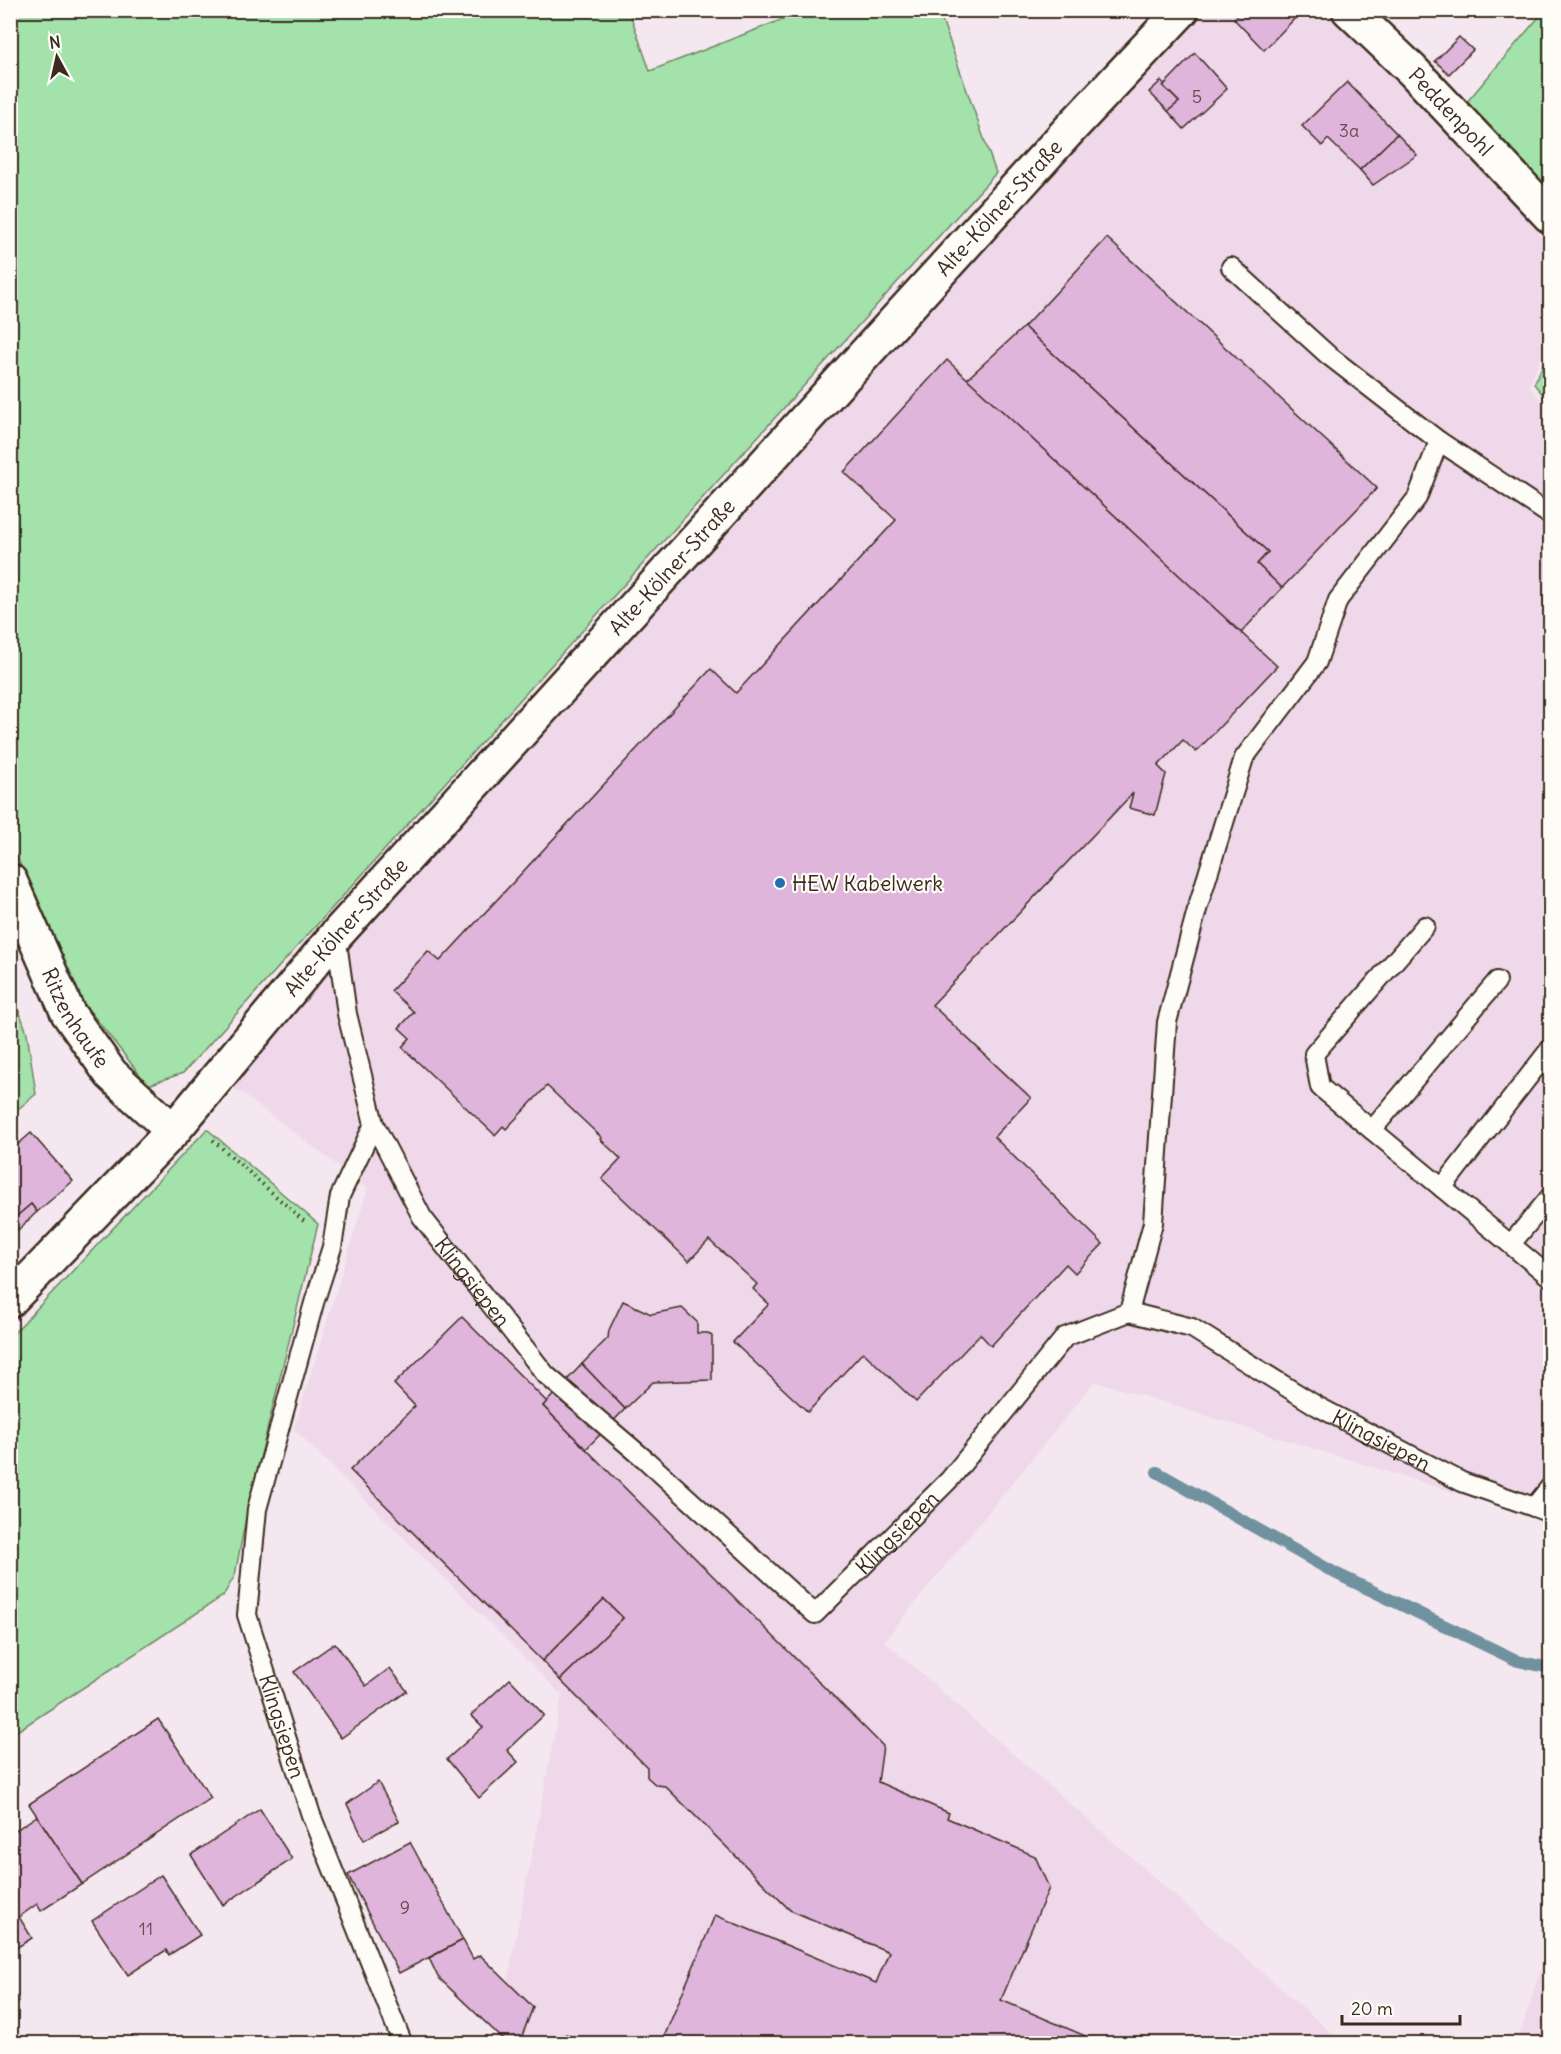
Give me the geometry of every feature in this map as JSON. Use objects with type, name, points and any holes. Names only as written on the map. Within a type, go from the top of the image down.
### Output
[{"type":"street","name":"Alte-Kölner-Straße","points":[[179,1123],[336,935],[1069,130],[1182,10]]},
{"type":"street","name":"Peddenpohl","points":[[1350,10],[1412,70],[1551,216]]},
{"type":"street","name":"Ritzenhaufe","points":[[10,881],[68,1013],[111,1074],[179,1123]]},
{"type":"street","points":[[10,1300],[179,1123]]},
{"type":"lane","points":[[1231,267],[1328,355],[1439,441],[1551,515]]},
{"type":"lane","points":[[1129,1312],[1153,1223],[1167,1022],[1198,906],[1244,758],[1317,662],[1338,600],[1417,498],[1439,441]]},
{"type":"lane","points":[[1425,926],[1314,1054],[1320,1086],[1551,1276]]},
{"type":"lane","name":"Klingsiepen","points":[[336,935],[347,1014],[374,1124],[422,1217],[546,1375],[647,1461],[815,1614],[950,1479],[1065,1337],[1129,1312],[1191,1328],[1317,1406],[1462,1482],[1542,1510]]},
{"type":"lane","points":[[1372,1130],[1497,981]]},
{"type":"lane","points":[[1442,1188],[1551,1048]]},
{"type":"lane","name":"Klingsiepen","points":[[374,1124],[340,1196],[332,1247],[257,1509],[248,1614],[311,1815],[404,2043]]},
{"type":"lane","points":[[1511,1244],[1551,1197]]},
{"type":"lane","points":[[1542,1510],[1551,1486]]},
{"type":"path","points":[[179,1123],[332,1247]]},
{"type":"shaded area","points":[[1188,11],[1338,11],[1550,245],[1550,336],[1529,386],[1550,411],[1550,1522],[1095,1381],[884,1641],[1343,2043],[496,2043],[562,1695],[294,1429],[368,1188],[208,1068]]},
{"type":"shaded area","points":[[1550,1941],[1550,2043],[1517,2043]]},
{"type":"green space","points":[[10,11],[629,11],[650,71],[804,11],[939,11],[996,173],[183,1073],[148,1085],[82,1001],[11,844]]},
{"type":"green space","points":[[1544,11],[1550,11],[1550,201],[1460,110]]},
{"type":"green space","points":[[1550,350],[1550,403],[1534,384]]},
{"type":"green space","points":[[11,988],[27,1033],[36,1094],[11,1115]]},
{"type":"green space","points":[[207,1129],[318,1224],[248,1507],[235,1575],[223,1596],[11,1735],[11,1336]]},
{"type":"building","points":[[1242,10],[1303,10],[1264,50],[1234,19]]},
{"type":"building","points":[[1459,37],[1473,50],[1449,74],[1435,61]]},
{"type":"building","points":[[1195,53],[1227,89],[1184,129],[1168,111],[1179,102],[1163,86]]},
{"type":"building","points":[[1161,81],[1179,102],[1168,111],[1149,92]]},
{"type":"building","points":[[1347,82],[1397,134],[1360,170],[1328,139],[1322,146],[1302,126]]},
{"type":"building","points":[[1397,134],[1417,155],[1373,185],[1360,170]]},
{"type":"building","points":[[1107,238],[1377,488],[1282,588],[1257,564],[1268,552],[1024,327]]},
{"type":"building","points":[[1024,327],[1268,552],[1257,564],[1282,588],[1241,633],[967,379]]},
{"type":"building","name":"HEW Kabelwerk","points":[[947,360],[1277,666],[1196,752],[1183,740],[1158,766],[1166,774],[1155,815],[1129,808],[1133,793],[932,1005],[1031,1098],[994,1137],[1103,1244],[1075,1273],[1066,1264],[991,1346],[980,1334],[916,1402],[863,1352],[808,1412],[733,1342],[769,1304],[753,1289],[757,1284],[709,1240],[689,1261],[602,1179],[621,1159],[547,1086],[506,1129],[503,1126],[495,1135],[402,1047],[410,1038],[399,1028],[414,1012],[391,991],[428,951],[440,961],[711,669],[736,693],[896,520],[844,472]]},
{"type":"building","points":[[31,1133],[73,1181],[37,1212],[31,1204],[11,1221],[10,1151]]},
{"type":"building","points":[[31,1204],[37,1212],[18,1230],[11,1221]]},
{"type":"building","points":[[623,1301],[651,1314],[682,1308],[697,1322],[697,1333],[708,1333],[712,1336],[712,1380],[653,1382],[625,1409],[582,1364],[608,1338],[609,1330]]},
{"type":"building","points":[[462,1317],[547,1402],[543,1406],[883,1746],[878,1782],[949,1813],[947,1818],[1035,1856],[1049,1888],[1001,2000],[1104,2044],[661,2044],[715,1915],[876,1983],[889,1952],[790,1910],[665,1786],[656,1785],[647,1777],[647,1767],[560,1680],[623,1618],[604,1599],[542,1661],[350,1470],[415,1406],[394,1384]]},
{"type":"building","points":[[582,1364],[625,1409],[586,1449],[543,1406]]},
{"type":"building","points":[[604,1599],[623,1618],[560,1680],[542,1661]]},
{"type":"building","points":[[335,1643],[366,1686],[390,1668],[407,1691],[341,1738],[294,1672]]},
{"type":"building","points":[[510,1679],[544,1715],[507,1750],[518,1762],[479,1798],[447,1759],[483,1727],[471,1715]]},
{"type":"building","points":[[158,1719],[211,1798],[82,1884],[29,1804]]},
{"type":"building","points":[[378,1782],[399,1821],[364,1840],[347,1804]]},
{"type":"building","points":[[260,1809],[292,1859],[223,1905],[191,1855]]},
{"type":"building","points":[[37,1816],[82,1884],[41,1911],[37,1904],[19,1917],[32,1938],[10,1952],[10,1834]]},
{"type":"building","points":[[410,1842],[463,1940],[399,1973],[348,1875]]},
{"type":"building","points":[[161,1875],[200,1935],[169,1955],[166,1950],[128,1975],[92,1921]]},
{"type":"building","points":[[463,1940],[473,1959],[480,1955],[533,2007],[519,2044],[508,2044],[438,1977],[429,1958]]},
{"type":"building","points":[[566,2034],[588,2044],[562,2044]]},
{"type":"waterway","points":[[1157,1472],[1335,1573],[1518,1661],[1550,1668]]},
{"type":"place","name":"HEW Kabelwerk","points":[[780,883]]}]
